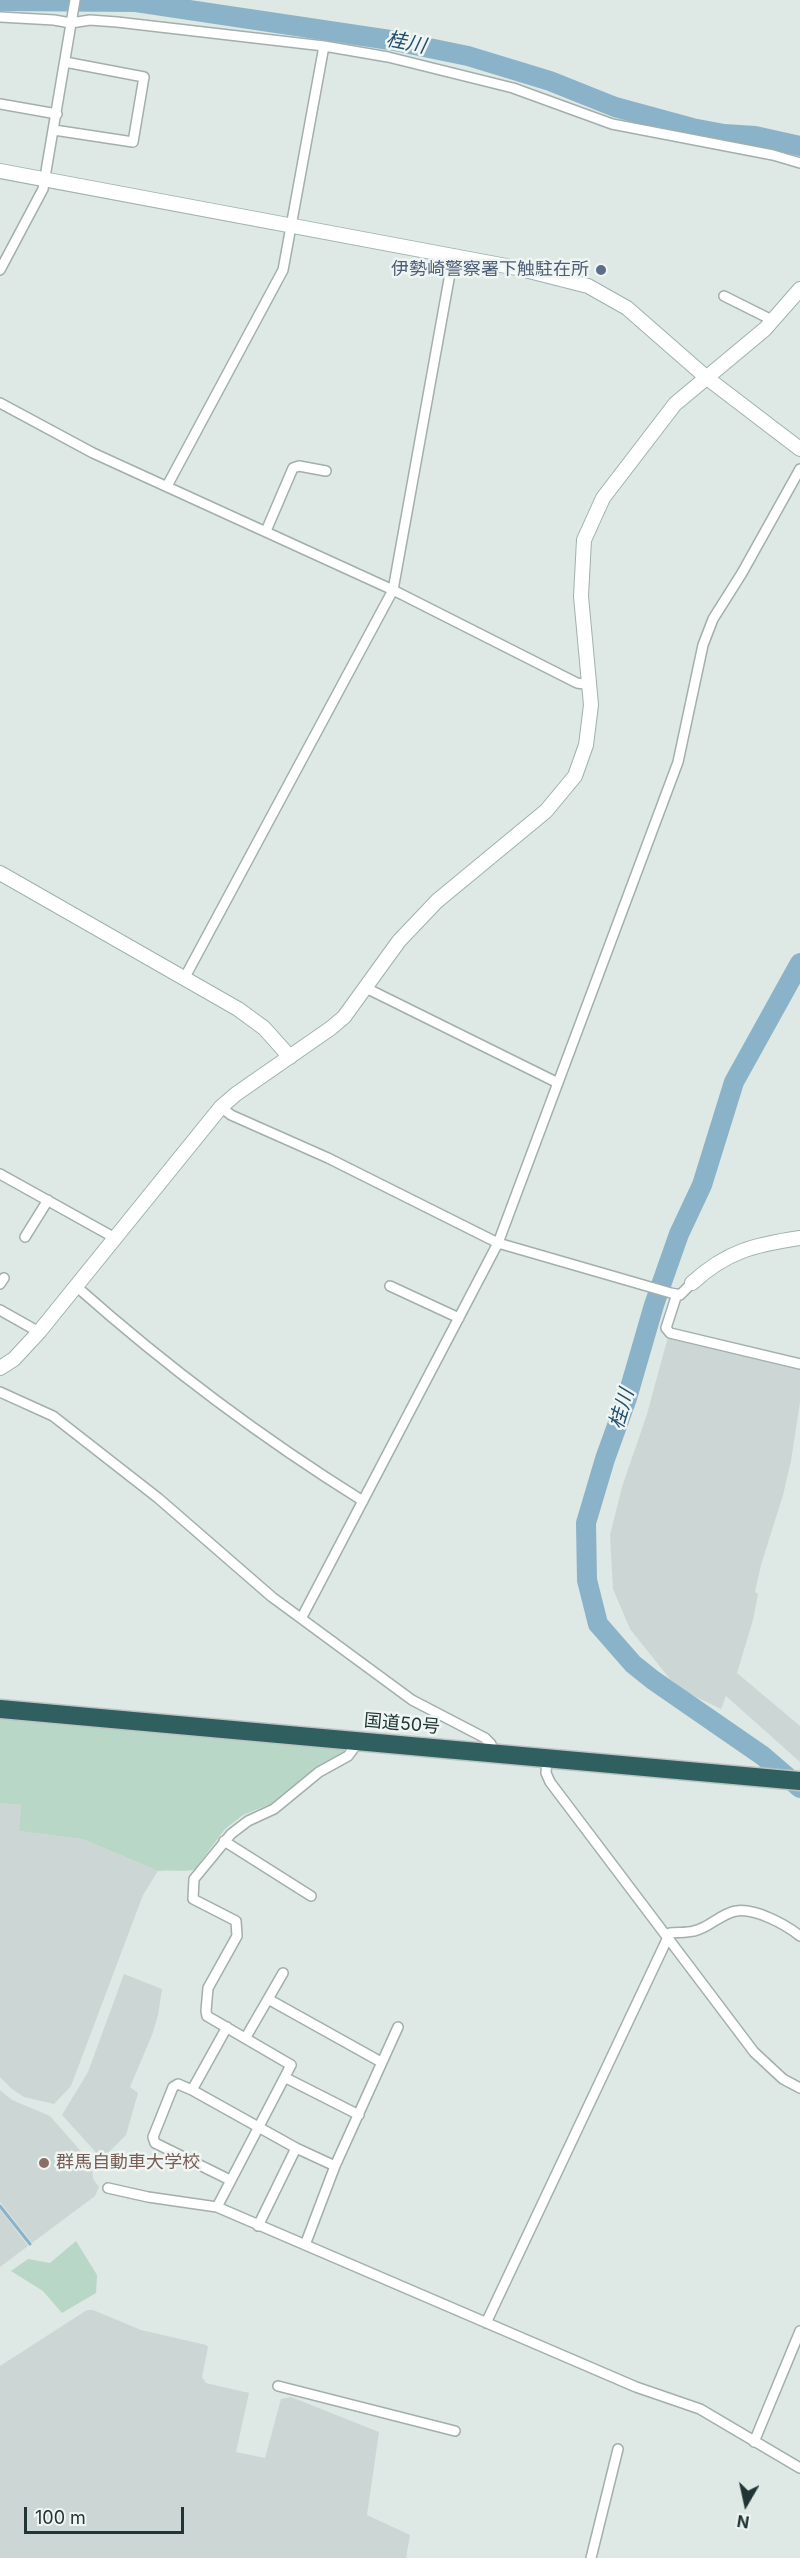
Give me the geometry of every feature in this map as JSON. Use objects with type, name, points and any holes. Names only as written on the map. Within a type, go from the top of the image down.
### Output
[{"type":"highway","name":"国道50号","points":[[0,1709],[800,1781]]},
{"type":"street","points":[[0,270],[42,192],[46,179],[75,0]]},
{"type":"street","points":[[0,17],[117,22],[324,46],[418,64],[513,88],[612,124],[773,155],[800,163]]},
{"type":"street","points":[[167,486],[281,274],[324,46]]},
{"type":"street","points":[[54,130],[133,142],[144,77],[65,62]]},
{"type":"street","points":[[0,104],[57,114]]},
{"type":"street","points":[[0,171],[555,276],[598,290],[627,308],[707,378],[800,449]]},
{"type":"street","points":[[0,246],[10,251]]},
{"type":"street","points":[[185,977],[393,590],[453,257]]},
{"type":"street","points":[[0,1368],[14,1359],[39,1332],[222,1107],[344,1017],[399,941],[437,901],[546,812],[567,788],[581,762],[590,728],[591,685],[580,580],[584,540],[603,498],[675,404],[774,321],[800,289]]},
{"type":"street","points":[[724,296],[774,321]]},
{"type":"street","points":[[0,403],[93,453],[393,590],[577,683],[591,685]]},
{"type":"street","points":[[266,531],[293,468],[299,466],[326,471]]},
{"type":"street","points":[[302,1617],[498,1243],[678,762],[703,645],[713,619],[742,573],[800,469]]},
{"type":"street","points":[[0,873],[185,977],[254,1020],[291,1057]]},
{"type":"street","points":[[366,988],[558,1083]]},
{"type":"street","points":[[222,1107],[231,1115],[328,1158],[498,1243],[674,1294],[680,1295],[720,1262],[745,1248],[800,1238]]},
{"type":"street","points":[[0,1174],[115,1238]]},
{"type":"street","points":[[25,1237],[48,1200]]},
{"type":"street","points":[[390,1286],[459,1318]]},
{"type":"street","points":[[77,1287],[144,1346],[218,1402],[363,1501]]},
{"type":"street","points":[[674,1294],[666,1328],[670,1333],[800,1364]]},
{"type":"street","points":[[0,1310],[39,1332]]},
{"type":"street","points":[[0,1392],[29,1403],[53,1416],[158,1498],[272,1597],[412,1700],[485,1738],[491,1744],[492,1753]]},
{"type":"street","points":[[217,2207],[290,2070],[288,2062],[207,2016],[208,1988],[237,1936],[236,1921],[194,1899],[192,1894],[194,1879],[224,1841],[248,1821],[274,1809],[319,1772],[348,1755],[358,1741]]},
{"type":"street","points":[[547,1758],[546,1773],[550,1782],[754,2052],[783,2079],[800,2088]]},
{"type":"street","points":[[224,1841],[311,1896]]},
{"type":"street","points":[[486,2323],[670,1933],[696,1931],[719,1917],[738,1911],[768,1917],[788,1926],[800,1936]]},
{"type":"street","points":[[246,2037],[283,1973]]},
{"type":"street","points":[[268,1999],[381,2062]]},
{"type":"street","points":[[192,2090],[227,2027]]},
{"type":"street","points":[[305,2245],[335,2166],[398,2027]]},
{"type":"street","points":[[286,2078],[359,2115]]},
{"type":"street","points":[[230,2180],[155,2143],[153,2138],[173,2087],[178,2084],[296,2148],[335,2166]]},
{"type":"street","points":[[258,2226],[296,2148]]},
{"type":"street","points":[[108,2188],[148,2197],[217,2207],[636,2387],[700,2409],[800,2468]]},
{"type":"street","points":[[754,2442],[800,2331]]},
{"type":"street","points":[[278,2386],[455,2432]]},
{"type":"street","points":[[591,2558],[618,2449]]},
{"type":"shaded area","points":[[668,1337],[800,1366],[800,1402],[791,1461],[761,1565],[755,1592],[758,1594],[753,1620],[737,1673],[800,1726],[800,1762],[726,1696],[721,1709],[688,1693],[670,1679],[630,1629],[613,1589],[610,1535],[622,1487],[647,1414]]},
{"type":"shaded area","points":[[0,1803],[21,1805],[19,1831],[82,1839],[158,1871],[143,1895],[71,2086],[54,2104],[24,2097],[0,2077]]},
{"type":"shaded area","points":[[124,1974],[162,1989],[152,2035],[130,2087],[138,2093],[126,2135],[102,2159],[62,2115],[88,2072]]},
{"type":"shaded area","name":"群馬自動車大学校","points":[[0,2090],[12,2100],[50,2116],[86,2157],[92,2168],[93,2179],[99,2187],[95,2196],[32,2243],[0,2202]]},
{"type":"shaded area","points":[[0,2209],[28,2246],[0,2267]]},
{"type":"shaded area","points":[[87,2310],[93,2310],[141,2330],[206,2345],[208,2347],[202,2377],[206,2383],[249,2393],[236,2452],[265,2458],[281,2399],[291,2397],[379,2432],[367,2515],[410,2535],[406,2558],[0,2558],[0,2366]]},
{"type":"green space","points":[[0,1718],[344,1749],[344,1752],[305,1776],[273,1803],[243,1815],[225,1829],[195,1869],[158,1871],[82,1839],[19,1831],[21,1805],[0,1803]]},
{"type":"green space","points":[[76,2241],[97,2275],[96,2293],[62,2313],[43,2291],[11,2271],[28,2259],[50,2263]]},
{"type":"waterway","name":"桂川","points":[[0,1],[136,2],[390,40],[468,56],[550,81],[615,107],[692,128],[724,134],[755,136],[800,146]]},
{"type":"waterway","name":"桂川","points":[[800,963],[734,1082],[702,1185],[679,1234],[654,1305],[627,1398],[605,1459],[586,1523],[587,1580],[598,1624],[633,1664],[763,1756],[800,1788]]},
{"type":"waterway","points":[[0,2206],[30,2244]]},
{"type":"place","name":"伊勢崎警察署下触駐在所","points":[[601,270]]},
{"type":"place","name":"群馬自動車大学校","points":[[44,2163]]}]
